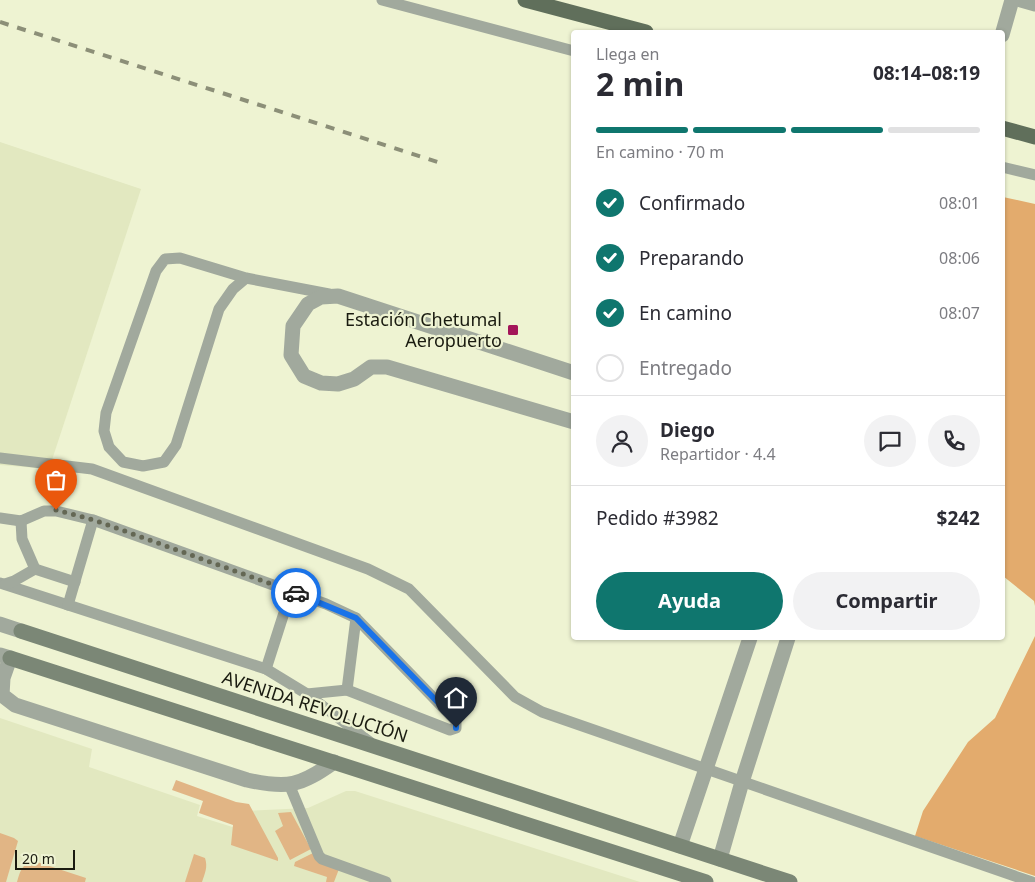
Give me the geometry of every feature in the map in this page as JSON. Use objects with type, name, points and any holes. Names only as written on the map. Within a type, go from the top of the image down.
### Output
[{"type":"main road","points":[[525,0],[638,30]]},
{"type":"main road","points":[[1005,129],[1035,137]]},
{"type":"street","points":[[1003,30],[1012,0]]},
{"type":"street","points":[[1021,0],[1035,4]]},
{"type":"street","points":[[571,372],[338,296],[321,297],[308,304],[293,326],[291,355],[304,376],[321,383],[338,384],[354,379],[371,367],[387,367],[571,421]]},
{"type":"street","name":"AVENIDA REVOLUCIÓN","points":[[0,624],[790,882]]},
{"type":"street","points":[[680,846],[749,640]]},
{"type":"street","points":[[720,859],[742,782],[787,640]]},
{"type":"street","points":[[334,762],[311,778],[289,784],[271,785],[247,780],[15,705],[2,695],[5,656],[334,762],[555,834],[706,882]]},
{"type":"street","points":[[555,834],[564,808]]},
{"type":"lane","points":[[382,0],[571,50]]},
{"type":"lane","points":[[1005,168],[1035,175]]},
{"type":"lane","points":[[246,278],[233,289],[219,309],[176,446],[164,462],[143,466],[123,462],[109,447],[104,431],[106,413],[156,271],[165,259],[180,258],[246,278],[338,296]]},
{"type":"lane","points":[[0,458],[92,469],[368,569],[409,589],[515,697],[542,712],[1032,882]]},
{"type":"lane","points":[[0,518],[20,521],[44,511],[56,510],[94,520],[291,591],[356,618],[456,721],[456,728],[450,730],[347,690],[307,694]]},
{"type":"lane","points":[[68,605],[94,520]]},
{"type":"lane","points":[[20,521],[22,539],[35,569]]},
{"type":"lane","points":[[2,583],[14,581],[35,569],[75,582]]},
{"type":"lane","points":[[2,583],[266,669],[307,694],[378,748]]},
{"type":"lane","points":[[266,669],[291,591]]},
{"type":"lane","points":[[347,690],[356,618]]},
{"type":"lane","points":[[289,784],[322,859],[386,882]]},
{"type":"shaded area","points":[[0,142],[141,189],[49,469],[0,465]]},
{"type":"shaded area","points":[[1005,197],[1035,204],[1035,606],[1034,601],[1005,578]]},
{"type":"shaded area","points":[[1035,636],[1035,876],[915,836],[923,811],[968,742],[995,718]]},
{"type":"shaded area","points":[[0,718],[92,749],[89,767],[200,805],[197,816],[239,829],[246,811],[308,808],[346,791],[355,791],[640,882],[0,882]]},
{"type":"shaded area","points":[[176,780],[236,802],[249,804],[278,861],[231,845],[233,825],[199,813],[203,801],[172,790]]},
{"type":"shaded area","points":[[291,812],[311,849],[290,860],[275,831],[283,826],[278,813]]},
{"type":"shaded area","points":[[0,833],[18,841],[6,882],[0,882]]},
{"type":"shaded area","points":[[313,853],[339,869],[334,882],[326,882],[327,877],[294,866],[295,862]]},
{"type":"shaded area","points":[[194,854],[205,858],[204,876],[202,882],[185,882]]},
{"type":"shaded area","points":[[34,861],[86,878],[85,882],[17,882],[24,866]]},
{"type":"railway","points":[[0,22],[441,163]]},
{"type":"way so far","points":[[56,510],[94,520],[296,593]]},
{"type":"place","name":"Estación Chetumal Aeropuerto","points":[[513,330]]},
{"type":"route","points":[[296,593],[356,618],[456,721],[456,728]]}]
